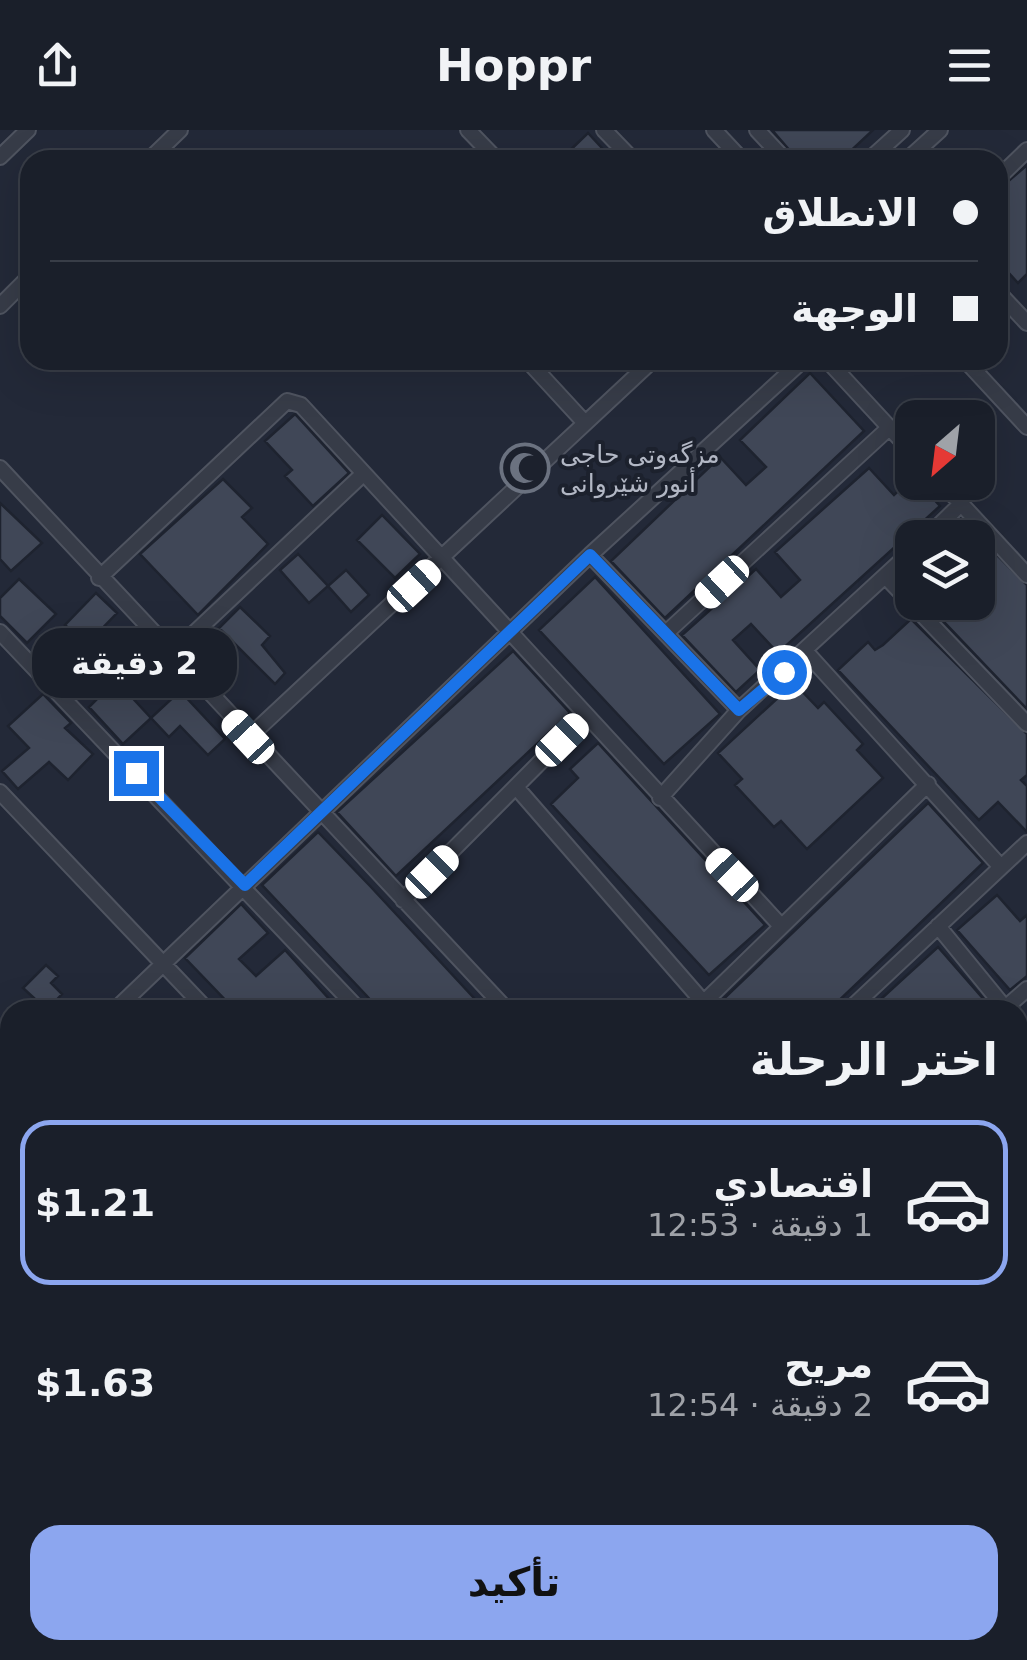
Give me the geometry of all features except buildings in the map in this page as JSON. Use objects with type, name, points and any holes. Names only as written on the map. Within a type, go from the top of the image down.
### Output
[{"type":"street","points":[[0,157],[28,130]]},
{"type":"street","points":[[159,150],[180,130]]},
{"type":"street","points":[[468,130],[488,150]]},
{"type":"street","points":[[604,130],[623,150]]},
{"type":"street","points":[[714,130],[733,150]]},
{"type":"street","points":[[757,130],[775,150]]},
{"type":"street","points":[[880,150],[901,130]]},
{"type":"street","points":[[919,150],[940,130]]},
{"type":"street","points":[[1008,168],[1027,150]]},
{"type":"street","points":[[0,306],[20,286]]},
{"type":"street","points":[[1021,306],[1027,324]]},
{"type":"street","points":[[536,370],[584,423]]},
{"type":"street","points":[[248,737],[641,370]]},
{"type":"street","points":[[126,1000],[590,555],[793,370]]},
{"type":"street","points":[[836,370],[895,433]]},
{"type":"street","points":[[974,370],[1027,427]]},
{"type":"street","points":[[99,578],[286,402],[301,405],[781,926]]},
{"type":"street","points":[[666,633],[890,428]]},
{"type":"street","points":[[0,468],[498,1000]]},
{"type":"street","points":[[172,654],[362,475]]},
{"type":"street","points":[[957,500],[1027,575]]},
{"type":"street","points":[[945,520],[961,504]]},
{"type":"street","points":[[590,555],[739,710]]},
{"type":"street","points":[[660,798],[739,710],[895,568]]},
{"type":"street","points":[[886,577],[1027,724]]},
{"type":"street","points":[[0,632],[245,885],[350,1000]]},
{"type":"street","points":[[806,652],[1000,866]]},
{"type":"street","points":[[404,900],[586,717]]},
{"type":"street","points":[[706,1000],[928,784]]},
{"type":"street","points":[[516,787],[695,1000]]},
{"type":"street","points":[[0,792],[198,1000]]},
{"type":"street","points":[[860,1000],[1027,842]]},
{"type":"street","points":[[938,926],[997,1000]]},
{"type":"place","name":"مزگەوتی حاجی أنور شێروانی","points":[[525,468]]},
{"type":"route","points":[[136,773],[245,885],[590,555],[739,710],[784,672]]}]
